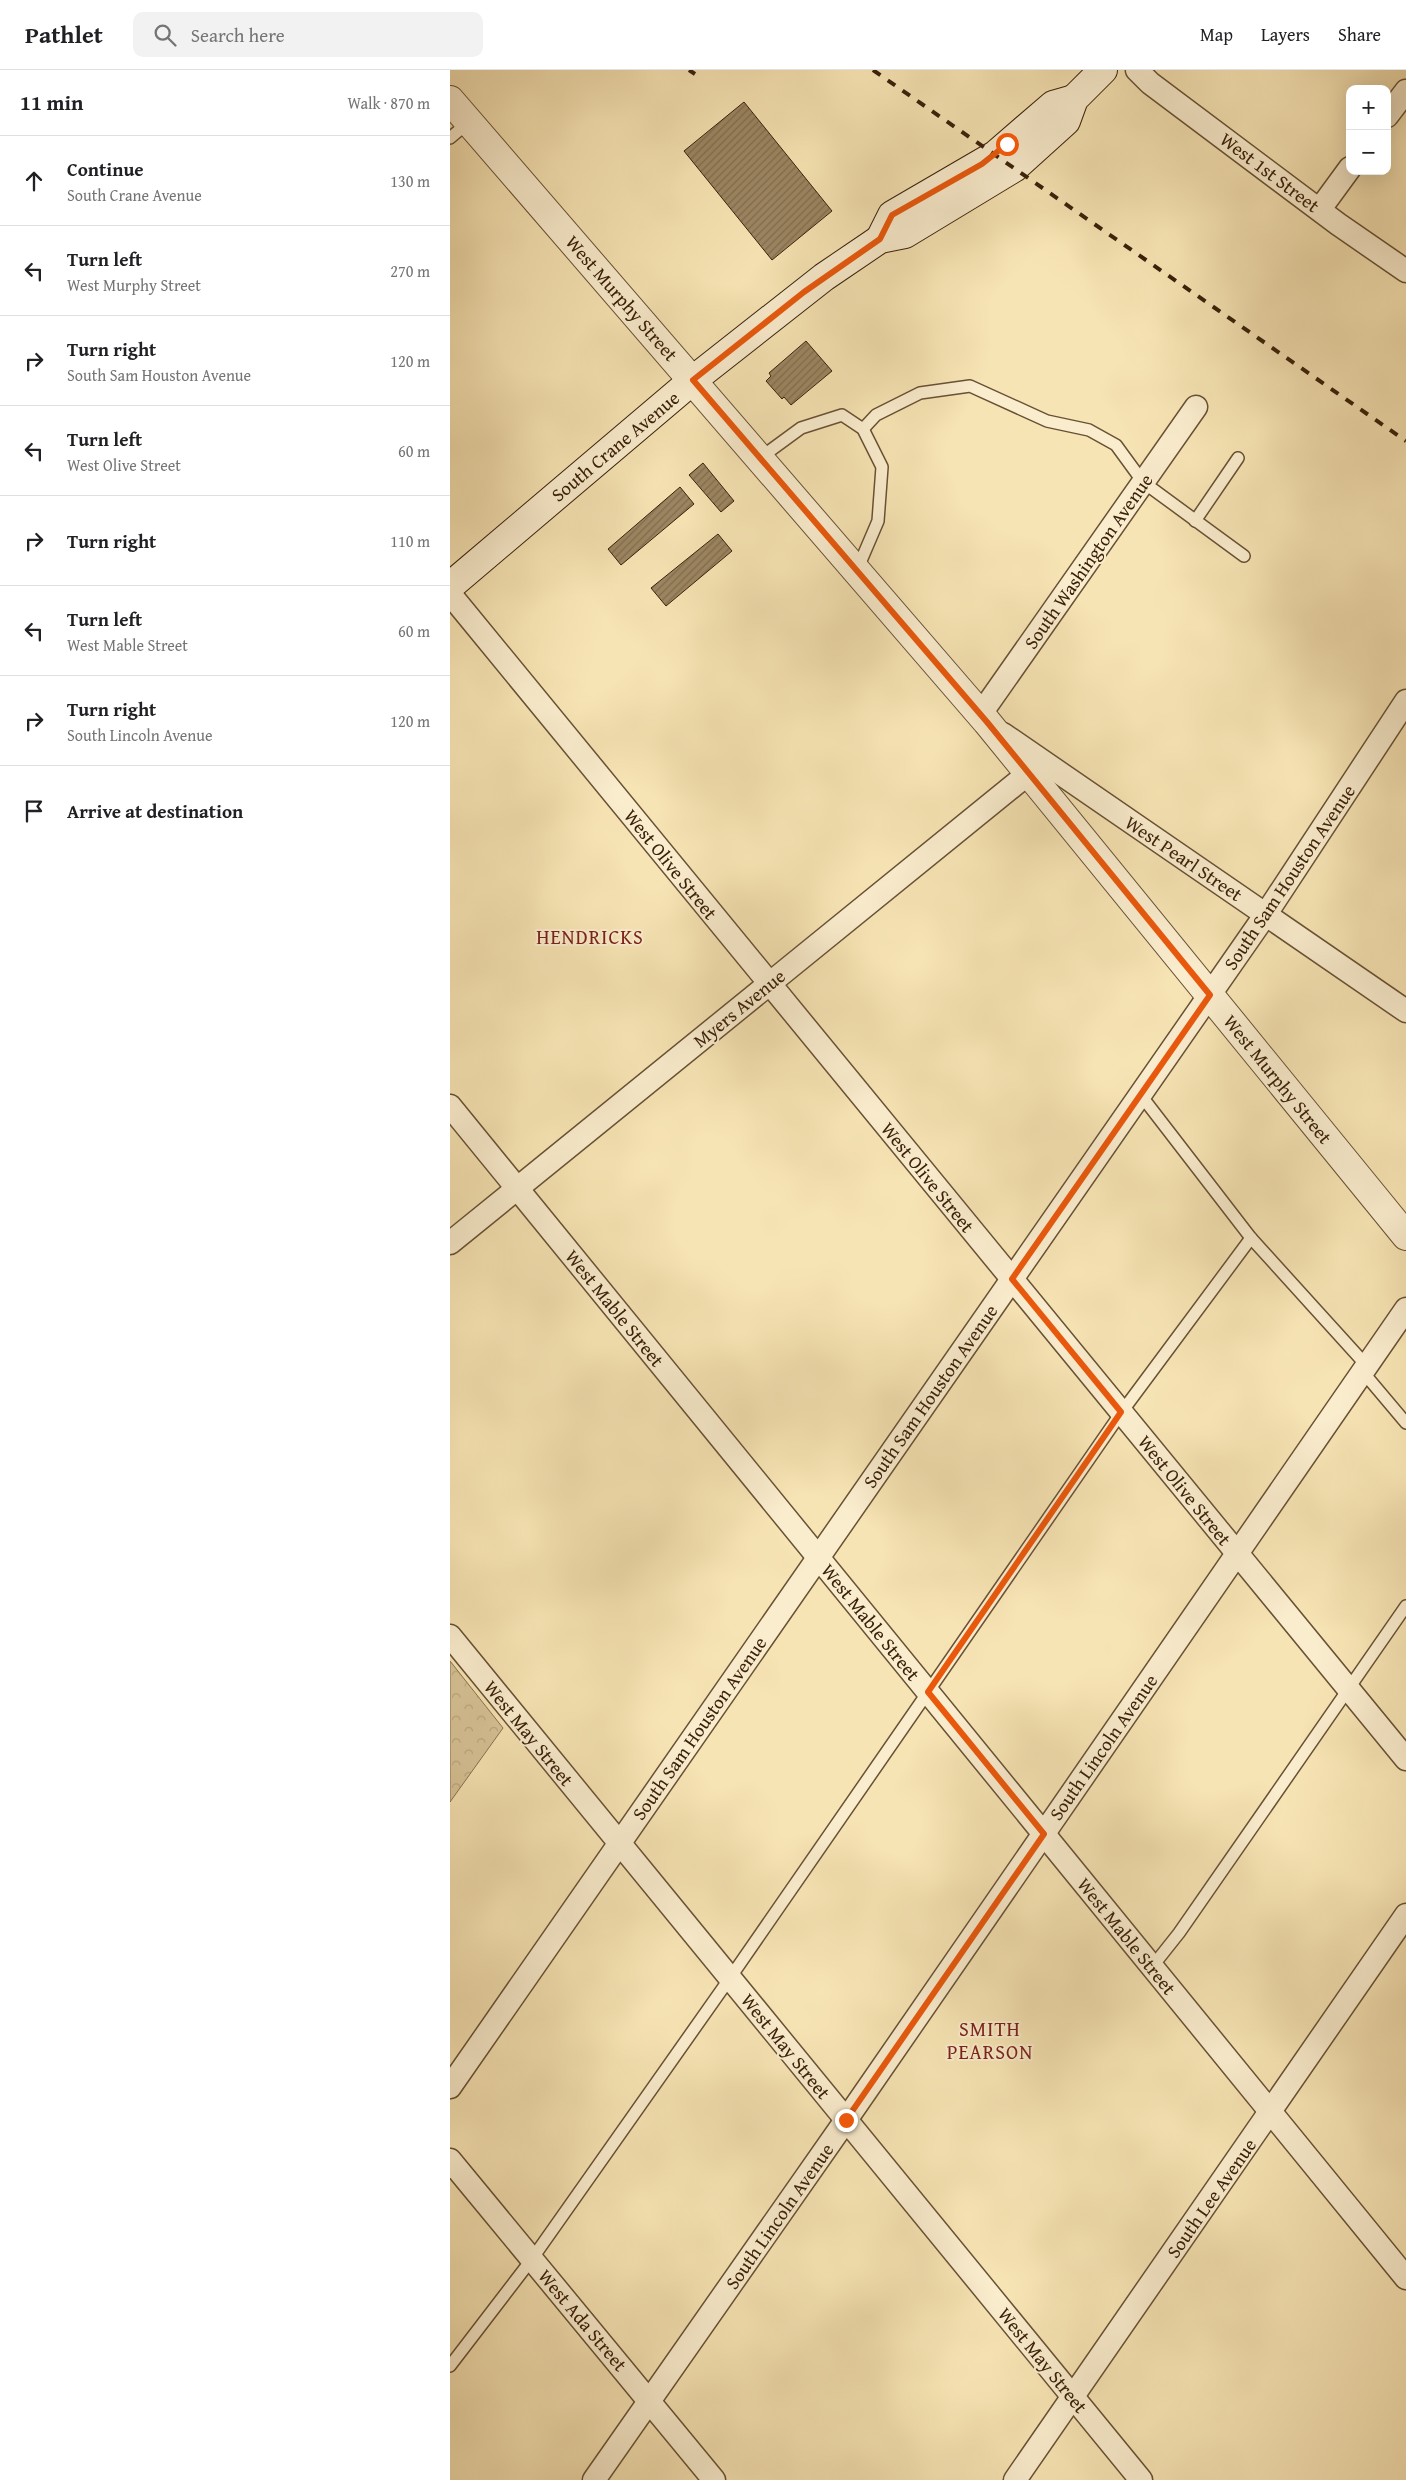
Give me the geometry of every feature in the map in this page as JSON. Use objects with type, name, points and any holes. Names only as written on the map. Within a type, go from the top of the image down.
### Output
[{"type":"street","name":"South Crane Avenue","points":[[450,586],[693,380],[804,292],[880,239],[892,215],[995,155],[1053,105],[1074,99],[1103,70]]},
{"type":"street","name":"West 1st Street","points":[[1137,70],[1150,83],[1406,271]]},
{"type":"street","points":[[1391,111],[1406,91]]},
{"type":"street","name":"West Murphy Street","points":[[450,100],[460,130],[693,380],[984,719],[1406,1236]]},
{"type":"street","points":[[1320,209],[1346,173]]},
{"type":"street","name":"South Washington Avenue","points":[[984,719],[1143,482],[1196,407]]},
{"type":"street","name":"West Olive Street","points":[[450,594],[1406,1759]]},
{"type":"street","name":"South Sam Houston Avenue","points":[[450,2087],[1266,914],[1406,701]]},
{"type":"street","name":"West Pearl Street","points":[[984,719],[1406,1011]]},
{"type":"street","name":"Myers Avenue","points":[[450,1243],[1029,773]]},
{"type":"street","name":"West Mable Street","points":[[450,1106],[1406,2278]]},
{"type":"street","name":"South Lincoln Avenue","points":[[594,2480],[846,2120],[1406,1309]]},
{"type":"street","name":"West May Street","points":[[450,1636],[1141,2480]]},
{"type":"street","name":"South Lee Avenue","points":[[1015,2480],[1406,1915]]},
{"type":"street","name":"West Ada Street","points":[[450,2160],[651,2401],[714,2480]]},
{"type":"lane","points":[[863,429],[876,415],[920,393],[970,386],[1047,421],[1089,430],[1116,445],[1143,482],[1244,556]]},
{"type":"lane","points":[[760,458],[801,428],[842,415],[863,429],[882,467],[878,521],[857,571]]},
{"type":"lane","points":[[1195,521],[1238,458]]},
{"type":"lane","points":[[1140,1094],[1252,1238],[1365,1369],[1406,1423]]},
{"type":"lane","points":[[450,2366],[532,2259],[730,1978],[1121,1412],[1252,1238]]},
{"type":"lane","points":[[1152,1967],[1179,1933],[1347,1688],[1406,1606]]},
{"type":"green space","points":[[450,1661],[503,1728],[450,1802]]},
{"type":"building","points":[[744,102],[832,211],[772,260],[684,151]]},
{"type":"building","points":[[806,341],[832,371],[791,405],[784,397],[782,399],[766,381],[771,376],[769,373]]},
{"type":"building","points":[[703,463],[734,501],[721,512],[689,475]]},
{"type":"building","points":[[680,487],[694,504],[621,565],[608,549]]},
{"type":"building","points":[[718,534],[732,551],[666,606],[651,588]]},
{"type":"railway","points":[[689,70],[695,74]]},
{"type":"railway","points":[[873,70],[1406,441]]},
{"type":"district","name":"HENDRICKS","points":[[590,936]]},
{"type":"district","name":"SMITH PEARSON","points":[[990,2040]]},
{"type":"route","points":[[846,2120],[1044,1834],[928,1692],[1121,1412],[1012,1279],[1210,995],[987,722],[693,380],[804,292],[880,239],[892,215],[982,164],[1007,144]]}]
